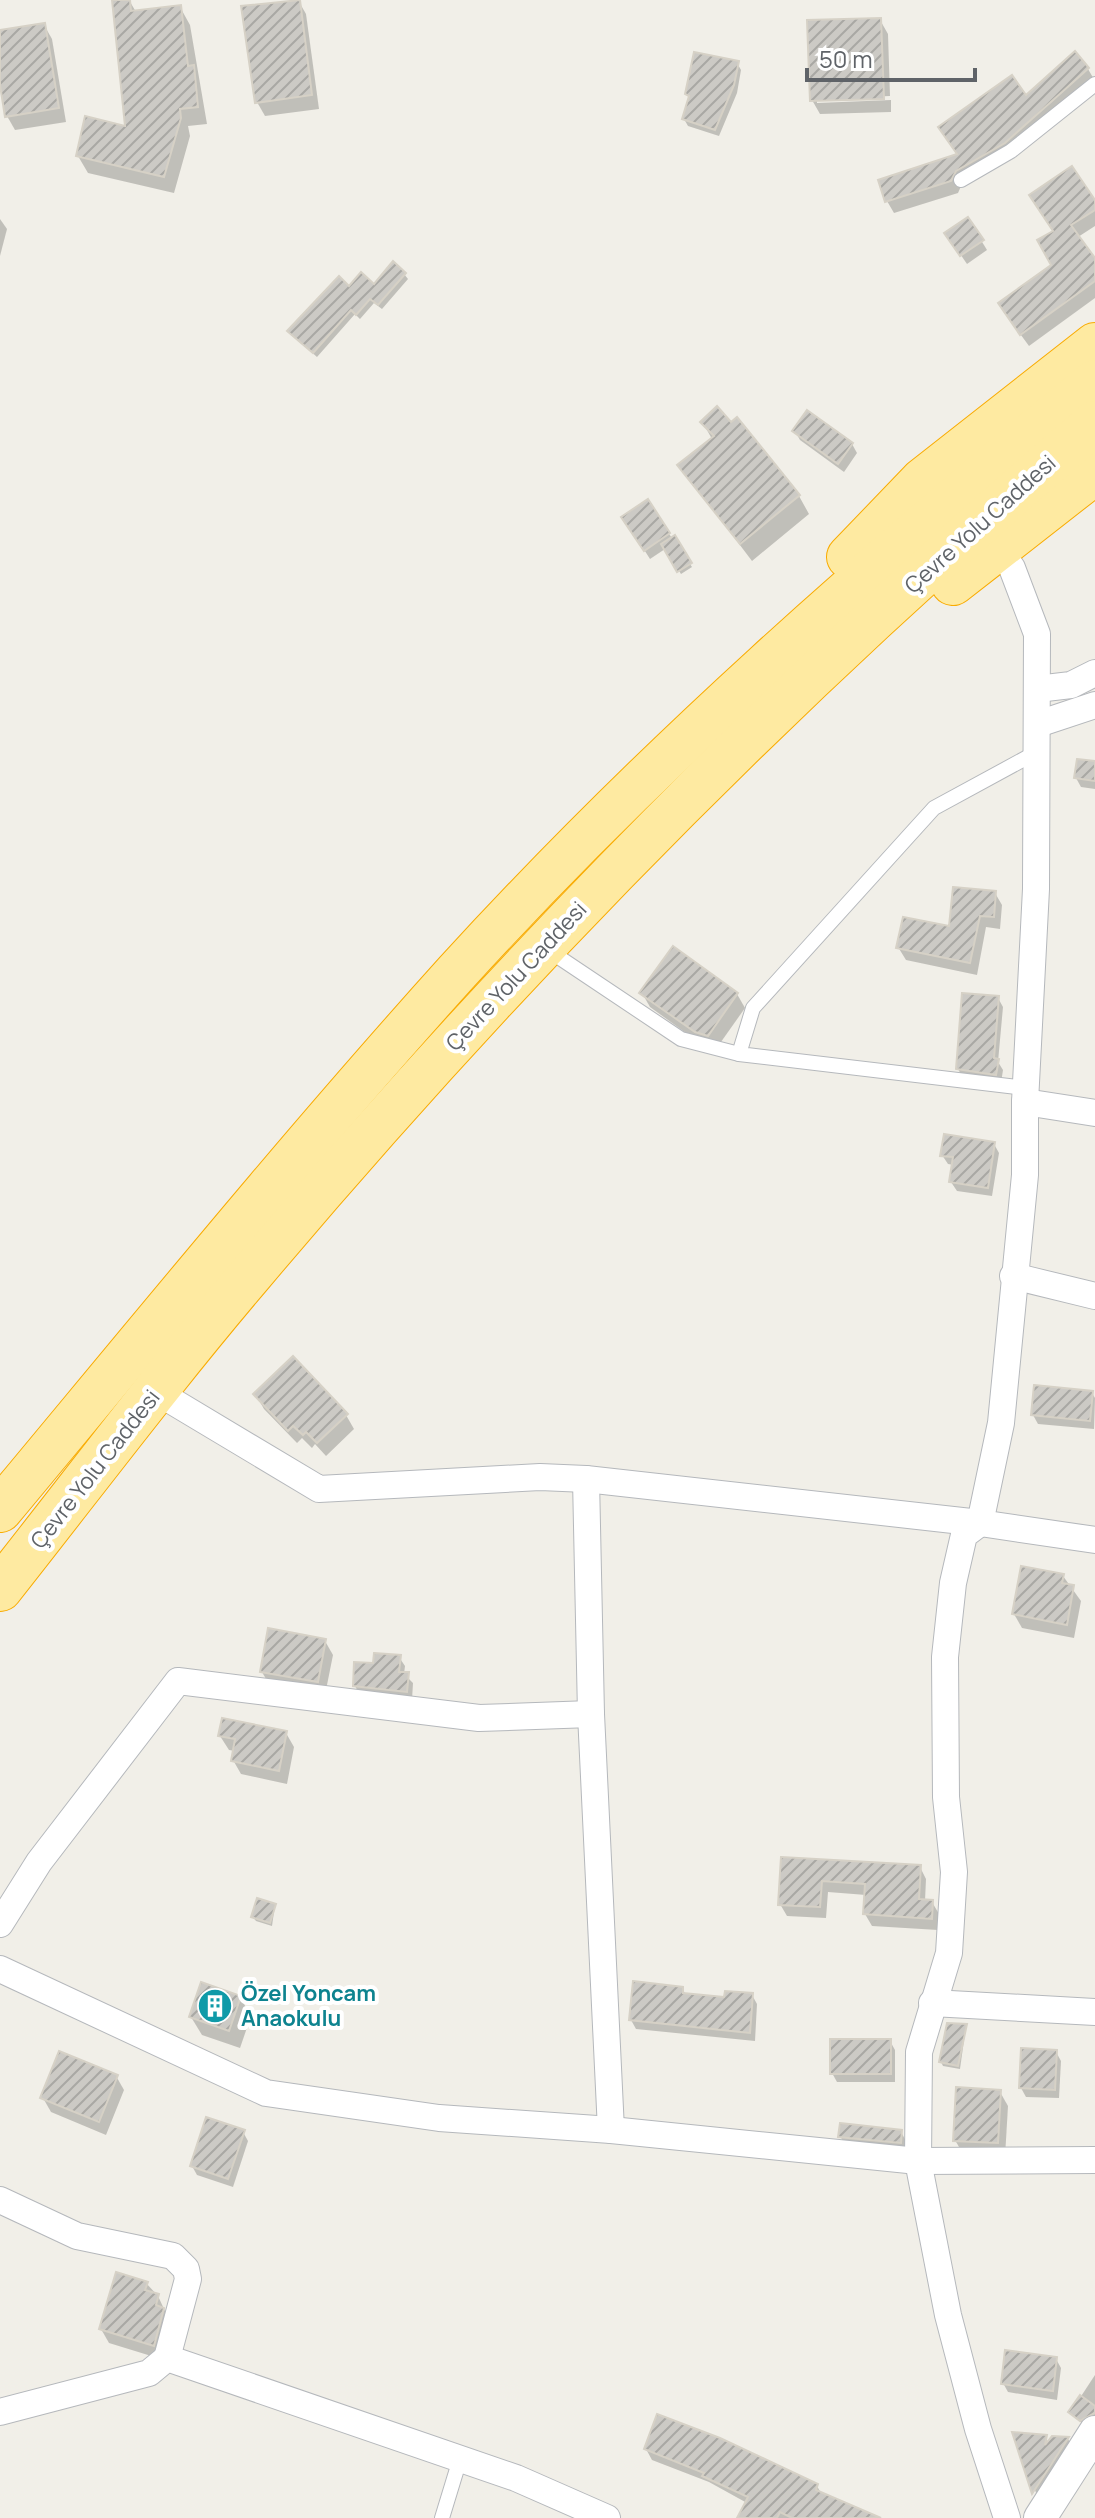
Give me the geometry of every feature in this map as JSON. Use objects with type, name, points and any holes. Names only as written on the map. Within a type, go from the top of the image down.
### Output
[{"type":"highway","points":[[741,684],[787,623],[923,480],[1095,345]]},
{"type":"highway","name":"Çevre Yolu Caddesi","points":[[0,1510],[220,1247],[457,972],[741,684],[1095,382]]},
{"type":"highway","name":"Çevre Yolu Caddesi","points":[[0,1589],[250,1275],[543,946],[653,830],[771,718],[954,545],[1095,423]]},
{"type":"highway","points":[[771,718],[826,684],[1095,472]]},
{"type":"street","points":[[998,547],[1012,568],[1037,634],[1036,889],[1025,1095],[1025,1175],[1001,1423],[980,1523],[964,1535],[953,1583],[945,1657],[946,1783],[954,1872],[949,1953],[919,2052],[918,2161],[948,2315],[982,2443],[1007,2518]]},
{"type":"street","points":[[1037,689],[1071,685],[1095,673]]},
{"type":"street","points":[[1038,724],[1095,705]]},
{"type":"street","points":[[1025,1095],[1095,1113]]},
{"type":"street","points":[[1013,1276],[1095,1296]]},
{"type":"street","points":[[157,1392],[319,1489],[540,1477],[586,1479],[980,1523],[1095,1540]]},
{"type":"street","points":[[586,1479],[591,1714],[611,2130]]},
{"type":"street","points":[[0,1924],[39,1862],[178,1681],[479,1718],[591,1714]]},
{"type":"street","points":[[0,1969],[266,2093],[439,2118],[611,2130],[918,2161],[1095,2160]]},
{"type":"street","points":[[932,2003],[1095,2012]]},
{"type":"street","points":[[0,2200],[77,2236],[173,2256],[186,2269],[188,2279],[167,2358],[149,2373],[0,2412]]},
{"type":"street","points":[[167,2358],[516,2478],[607,2518]]},
{"type":"street","points":[[1040,2518],[1095,2432]]},
{"type":"lane","points":[[961,180],[1011,151],[1095,84]]},
{"type":"lane","points":[[739,1054],[753,1008],[934,808],[1038,752]]},
{"type":"lane","points":[[543,946],[681,1039],[739,1054],[1025,1095]]},
{"type":"lane","points":[[442,2518],[460,2459]]},
{"type":"building","points":[[112,0],[130,0],[131,11],[181,5],[188,66],[194,65],[198,107],[180,109],[181,118],[164,177],[76,156],[85,116],[125,126]]},
{"type":"building","points":[[300,0],[312,95],[255,103],[241,6]]},
{"type":"building","points":[[881,18],[884,99],[810,101],[807,20]]},
{"type":"building","points":[[45,23],[59,108],[5,117],[0,85],[0,30]]},
{"type":"building","points":[[1075,51],[1089,68],[1005,143],[956,171],[951,181],[885,202],[878,180],[957,154],[938,127],[1012,75],[1026,95]]},
{"type":"building","points":[[694,52],[739,61],[734,85],[715,130],[682,119],[689,96],[685,94]]},
{"type":"building","points":[[1072,166],[1095,200],[1095,210],[1071,225],[1095,258],[1095,281],[1020,335],[998,303],[1051,265],[1037,240],[1053,231],[1029,195]]},
{"type":"building","points":[[968,217],[984,240],[960,256],[944,233]]},
{"type":"building","points":[[393,261],[406,273],[378,305],[370,299],[356,315],[351,310],[313,353],[287,331],[339,276],[349,286],[361,272],[374,284]]},
{"type":"building","points":[[717,406],[731,422],[737,417],[800,495],[740,544],[677,465],[714,436],[700,422]]},
{"type":"building","points":[[807,410],[853,443],[838,464],[792,431]]},
{"type":"building","points":[[648,499],[670,533],[644,551],[621,517]]},
{"type":"building","points":[[675,535],[692,563],[677,572],[661,544]]},
{"type":"building","points":[[1077,759],[1095,761],[1095,781],[1074,778]]},
{"type":"building","points":[[953,887],[996,891],[994,917],[980,916],[970,963],[896,948],[903,917],[949,926]]},
{"type":"building","points":[[673,946],[738,993],[708,1036],[695,1032],[639,993]]},
{"type":"building","points":[[962,993],[999,996],[994,1058],[999,1059],[996,1075],[956,1069]]},
{"type":"building","points":[[944,1134],[995,1142],[988,1188],[949,1182],[953,1157],[940,1156]]},
{"type":"building","points":[[293,1356],[348,1414],[317,1443],[306,1432],[303,1435],[293,1426],[288,1431],[253,1394]]},
{"type":"building","points":[[1034,1385],[1093,1391],[1090,1421],[1031,1415]]},
{"type":"building","points":[[1021,1566],[1064,1574],[1062,1583],[1074,1585],[1067,1625],[1012,1614]]},
{"type":"building","points":[[268,1628],[326,1639],[318,1682],[260,1672]]},
{"type":"building","points":[[374,1653],[401,1655],[399,1672],[409,1672],[407,1692],[353,1686],[354,1662],[373,1663]]},
{"type":"building","points":[[222,1718],[287,1731],[279,1771],[231,1761],[235,1739],[218,1736]]},
{"type":"building","points":[[781,1857],[921,1865],[919,1899],[933,1900],[932,1919],[863,1914],[865,1884],[822,1881],[820,1907],[778,1905]]},
{"type":"building","points":[[257,1898],[276,1904],[270,1923],[251,1917]]},
{"type":"building","points":[[633,1981],[683,1987],[683,1993],[724,1997],[725,1991],[753,1993],[750,2033],[629,2020]]},
{"type":"building","name":"Özel Yoncam Anaokulu","points":[[201,1982],[241,1996],[229,2031],[189,2017]]},
{"type":"building","points":[[947,2023],[967,2024],[958,2066],[939,2062]]},
{"type":"building","points":[[830,2039],[891,2039],[891,2074],[830,2074]]},
{"type":"building","points":[[1021,2048],[1057,2050],[1055,2090],[1019,2088]]},
{"type":"building","points":[[59,2051],[118,2075],[99,2122],[40,2098]]},
{"type":"building","points":[[956,2087],[1001,2090],[998,2143],[953,2141]]},
{"type":"building","points":[[206,2117],[245,2130],[228,2179],[190,2166]]},
{"type":"building","points":[[840,2123],[902,2130],[901,2143],[838,2137]]},
{"type":"building","points":[[116,2272],[148,2282],[145,2290],[159,2294],[156,2305],[164,2308],[154,2346],[99,2329]]},
{"type":"building","points":[[1005,2350],[1057,2357],[1053,2391],[1001,2384]]},
{"type":"building","points":[[1080,2395],[1095,2406],[1095,2413],[1080,2421],[1068,2412]]},
{"type":"building","points":[[657,2414],[720,2438],[818,2484],[816,2490],[881,2518],[792,2518],[780,2512],[777,2518],[737,2518],[748,2497],[702,2476],[704,2473],[644,2449]]},
{"type":"building","points":[[1012,2432],[1047,2435],[1045,2445],[1052,2436],[1069,2437],[1032,2494]]},
{"type":"place","name":"Özel Yoncam Anaokulu","points":[[215,2006]]}]
